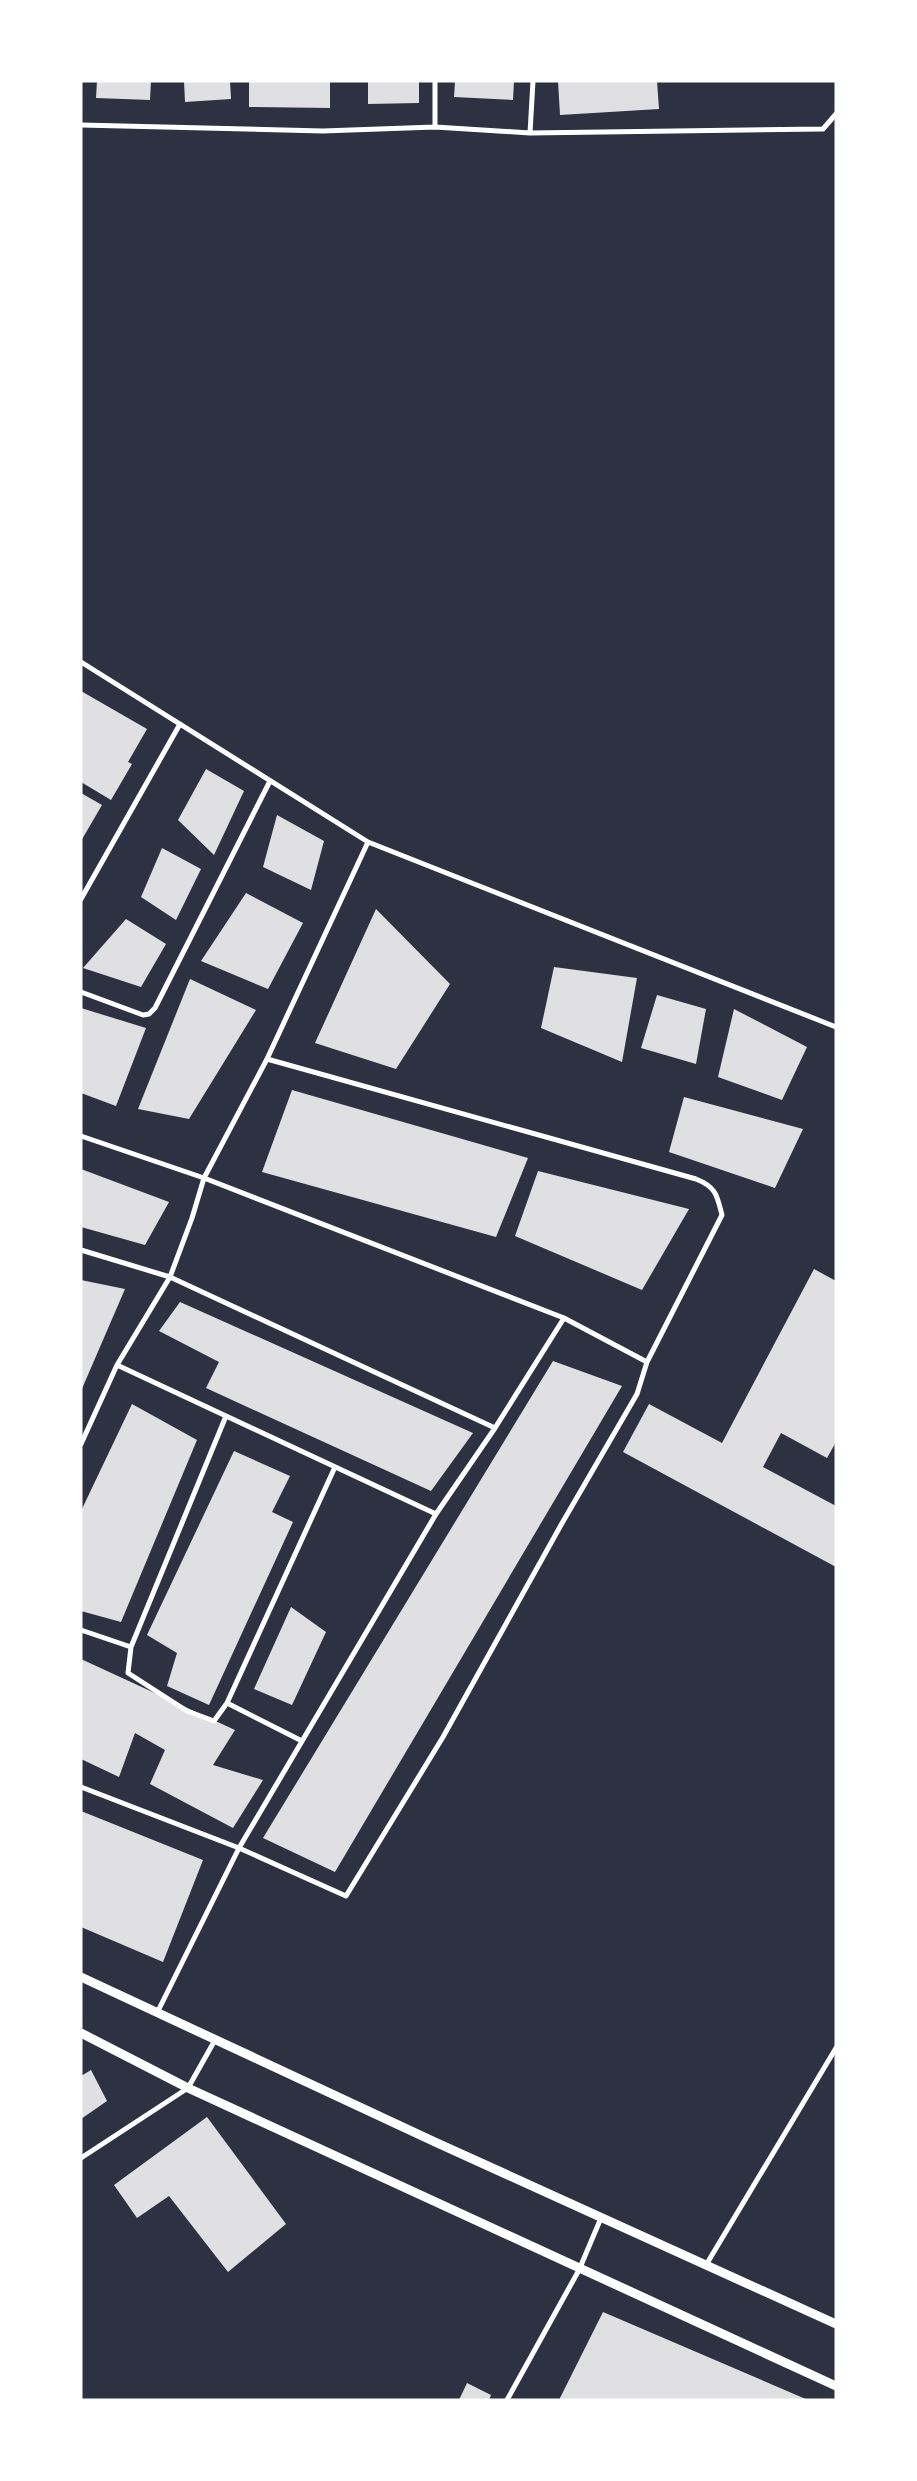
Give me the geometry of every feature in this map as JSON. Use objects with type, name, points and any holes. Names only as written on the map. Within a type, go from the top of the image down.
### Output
[{"type":"street","points":[[435,81],[435,127]]},
{"type":"street","points":[[530,133],[533,81]]},
{"type":"street","points":[[81,125],[323,131],[435,127],[530,133],[823,129],[836,114]]},
{"type":"street","points":[[81,662],[368,842],[836,1027]]},
{"type":"street","points":[[81,899],[180,724]]},
{"type":"street","points":[[81,992],[143,1015],[150,1014],[155,1008],[270,781]]},
{"type":"street","points":[[81,1444],[117,1365],[170,1277],[192,1218],[204,1178],[267,1059],[368,842]]},
{"type":"street","points":[[81,1787],[239,1848],[346,1896],[442,1737],[637,1394],[647,1362],[722,1215],[717,1197],[710,1185],[267,1059]]},
{"type":"street","points":[[81,1136],[204,1178],[564,1318],[647,1362]]},
{"type":"street","points":[[81,1250],[170,1277],[495,1428]]},
{"type":"street","points":[[158,2013],[239,1848],[436,1514],[495,1428],[564,1318]]},
{"type":"street","points":[[117,1365],[436,1514]]},
{"type":"street","points":[[226,1416],[131,1647],[128,1673],[186,1711],[214,1721],[227,1703],[335,1467]]},
{"type":"street","points":[[81,1630],[131,1647]]},
{"type":"street","points":[[227,1703],[302,1741]]},
{"type":"street","points":[[81,1977],[601,2218],[836,2324]]},
{"type":"street","points":[[81,2033],[188,2088],[579,2270],[836,2386]]},
{"type":"street","points":[[81,2158],[188,2088],[215,2040]]},
{"type":"street","points":[[706,2265],[836,2048]]},
{"type":"street","points":[[507,2400],[579,2270],[601,2218]]},
{"type":"building","points":[[97,81],[151,81],[150,100],[96,98]]},
{"type":"building","points":[[184,81],[230,81],[231,99],[185,102]]},
{"type":"building","points":[[249,81],[330,81],[330,108],[249,107]]},
{"type":"building","points":[[368,81],[419,81],[419,103],[368,104]]},
{"type":"building","points":[[455,81],[514,81],[513,100],[454,97]]},
{"type":"building","points":[[558,81],[657,81],[659,109],[560,115]]},
{"type":"building","points":[[81,691],[147,729],[128,762],[132,764],[111,800],[81,782]]},
{"type":"building","points":[[206,769],[244,791],[214,855],[178,820]]},
{"type":"building","points":[[81,793],[102,805],[81,841]]},
{"type":"building","points":[[277,815],[324,841],[311,890],[263,867]]},
{"type":"building","points":[[162,848],[201,869],[176,920],[141,897]]},
{"type":"building","points":[[246,893],[303,923],[268,989],[201,961]]},
{"type":"building","points":[[376,909],[450,984],[396,1069],[315,1043]]},
{"type":"building","points":[[126,919],[166,944],[141,987],[83,968]]},
{"type":"building","points":[[554,967],[637,978],[622,1062],[541,1028]]},
{"type":"building","points":[[190,979],[256,1010],[189,1119],[138,1109]]},
{"type":"building","points":[[657,995],[706,1009],[696,1064],[641,1048]]},
{"type":"building","points":[[81,1008],[146,1028],[116,1106],[81,1093]]},
{"type":"building","points":[[734,1009],[807,1047],[782,1100],[718,1077]]},
{"type":"building","points":[[292,1090],[528,1158],[496,1237],[262,1172]]},
{"type":"building","points":[[684,1097],[803,1129],[775,1188],[669,1152]]},
{"type":"building","points":[[81,1169],[169,1202],[145,1245],[81,1227]]},
{"type":"building","points":[[538,1171],[689,1209],[642,1290],[515,1236]]},
{"type":"building","points":[[814,1269],[836,1281],[836,1442],[827,1458],[781,1433],[763,1467],[836,1506],[836,1567],[623,1452],[649,1404],[722,1443]]},
{"type":"building","points":[[81,1280],[125,1289],[81,1391]]},
{"type":"building","points":[[180,1302],[473,1433],[431,1491],[206,1388],[219,1362],[159,1331]]},
{"type":"building","points":[[553,1361],[622,1386],[335,1872],[263,1838]]},
{"type":"building","points":[[132,1404],[197,1440],[121,1622],[81,1611],[81,1511]]},
{"type":"building","points":[[234,1451],[290,1476],[272,1512],[293,1522],[209,1705],[167,1686],[177,1653],[147,1635]]},
{"type":"building","points":[[291,1607],[326,1632],[292,1705],[254,1689]]},
{"type":"building","points":[[81,1659],[235,1730],[213,1765],[263,1780],[233,1828],[150,1784],[165,1750],[135,1733],[119,1777],[81,1759]]},
{"type":"building","points":[[81,1811],[203,1860],[163,1962],[81,1927]]},
{"type":"building","points":[[91,2070],[107,2101],[81,2119],[81,2076]]},
{"type":"building","points":[[207,2117],[286,2224],[228,2272],[169,2196],[137,2218],[114,2185]]},
{"type":"building","points":[[603,2312],[808,2400],[559,2400]]},
{"type":"building","points":[[467,2383],[491,2395],[489,2400],[459,2400]]}]
